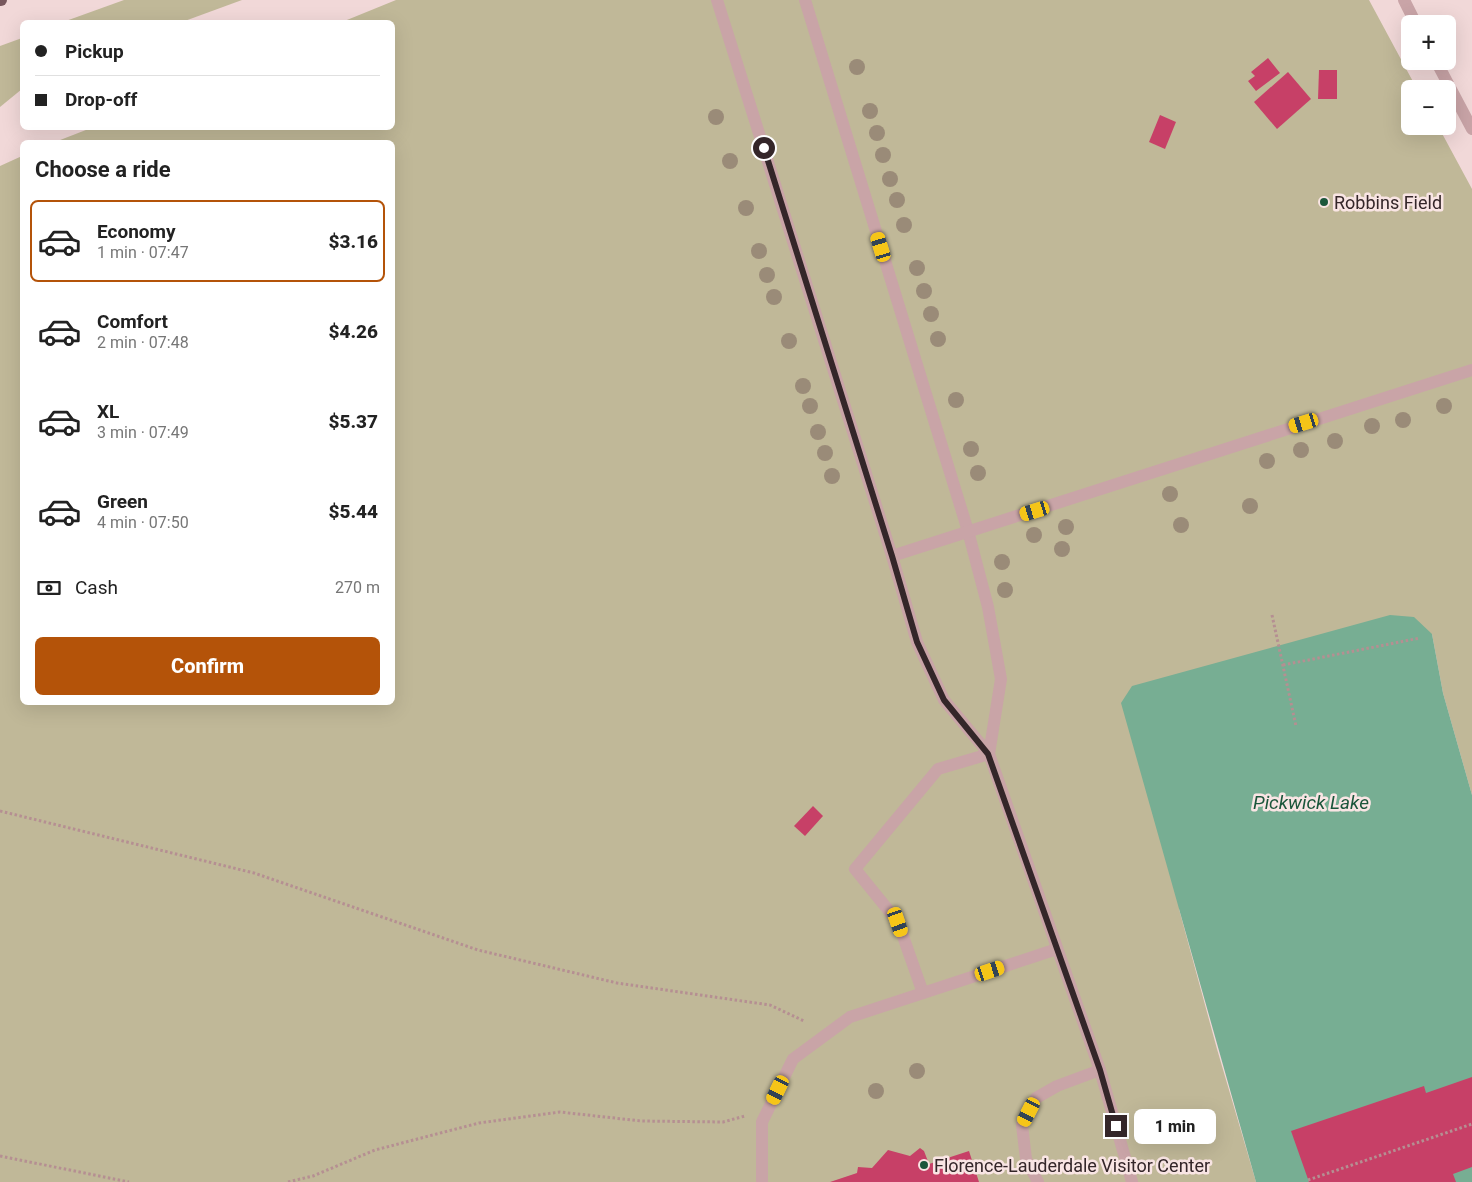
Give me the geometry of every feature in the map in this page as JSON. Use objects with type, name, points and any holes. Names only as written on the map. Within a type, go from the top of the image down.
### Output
[{"type":"street","points":[[717,0],[892,556],[917,642],[944,700],[988,754],[1100,1070],[1132,1182]]},
{"type":"street","points":[[805,0],[968,531],[988,607],[1001,680],[988,754]]},
{"type":"street","points":[[1404,0],[1412,15]]},
{"type":"street","points":[[1441,70],[1472,129]]},
{"type":"street","points":[[892,556],[1472,370]]},
{"type":"street","points":[[923,993],[898,922],[855,869],[938,769],[988,754]]},
{"type":"street","points":[[762,1182],[762,1122],[793,1059],[850,1017],[1057,949]]},
{"type":"street","points":[[1038,1182],[1026,1159],[1022,1125],[1036,1098],[1057,1086],[1100,1070]]},
{"type":"path","points":[[1272,615],[1296,726]]},
{"type":"path","points":[[1283,665],[1420,638]]},
{"type":"path","points":[[0,811],[254,873],[478,950],[617,982],[770,1005],[804,1021]]},
{"type":"path","points":[[288,1182],[312,1176],[375,1150],[479,1123],[560,1112],[641,1121],[723,1122],[753,1114]]},
{"type":"path","points":[[1308,1180],[1472,1124]]},
{"type":"path","points":[[0,1156],[129,1182]]},
{"type":"shaded area","points":[[124,0],[242,0],[187,20],[69,20]]},
{"type":"shaded area","points":[[396,0],[1369,0],[1401,59],[1401,70],[1407,70],[1412,80],[1401,80],[1401,135],[1443,135],[1472,189],[1472,795],[1443,693],[1432,634],[1179,909],[1256,1182],[0,1182],[0,166],[20,157],[20,705],[395,705],[395,140],[60,140],[86,130],[395,130],[395,20],[347,20]]},
{"type":"shaded area","points":[[20,39],[20,91],[0,107],[0,46]]},
{"type":"water","name":"Pickwick Lake","points":[[1390,615],[1414,617],[1432,634],[1443,693],[1472,795],[1472,1182],[1256,1182],[1121,703],[1132,686]]},
{"type":"building","points":[[1268,58],[1280,73],[1256,91],[1248,81],[1255,76],[1251,72]]},
{"type":"building","points":[[1319,70],[1337,70],[1337,99],[1318,99]]},
{"type":"building","points":[[1288,72],[1311,99],[1277,129],[1254,102]]},
{"type":"building","points":[[1160,115],[1176,122],[1165,149],[1149,142]]},
{"type":"building","points":[[813,806],[823,816],[805,836],[794,826]]},
{"type":"building","points":[[1472,1077],[1472,1167],[1453,1174],[1456,1182],[1309,1182],[1291,1131],[1424,1086],[1426,1093]]},
{"type":"building","name":"Florence-Lauderdale Visitor Center","points":[[920,1148],[924,1151],[929,1164],[969,1151],[979,1182],[830,1182],[857,1173],[858,1167],[872,1168],[888,1150],[910,1156]]},
{"type":"place","name":"Robbins Field","points":[[1324,202]]},
{"type":"place","name":"Florence-Lauderdale Visitor Center","points":[[924,1165]]},
{"type":"route","points":[[764,148],[892,556],[917,642],[944,700],[988,754],[1100,1070],[1116,1126]]}]
